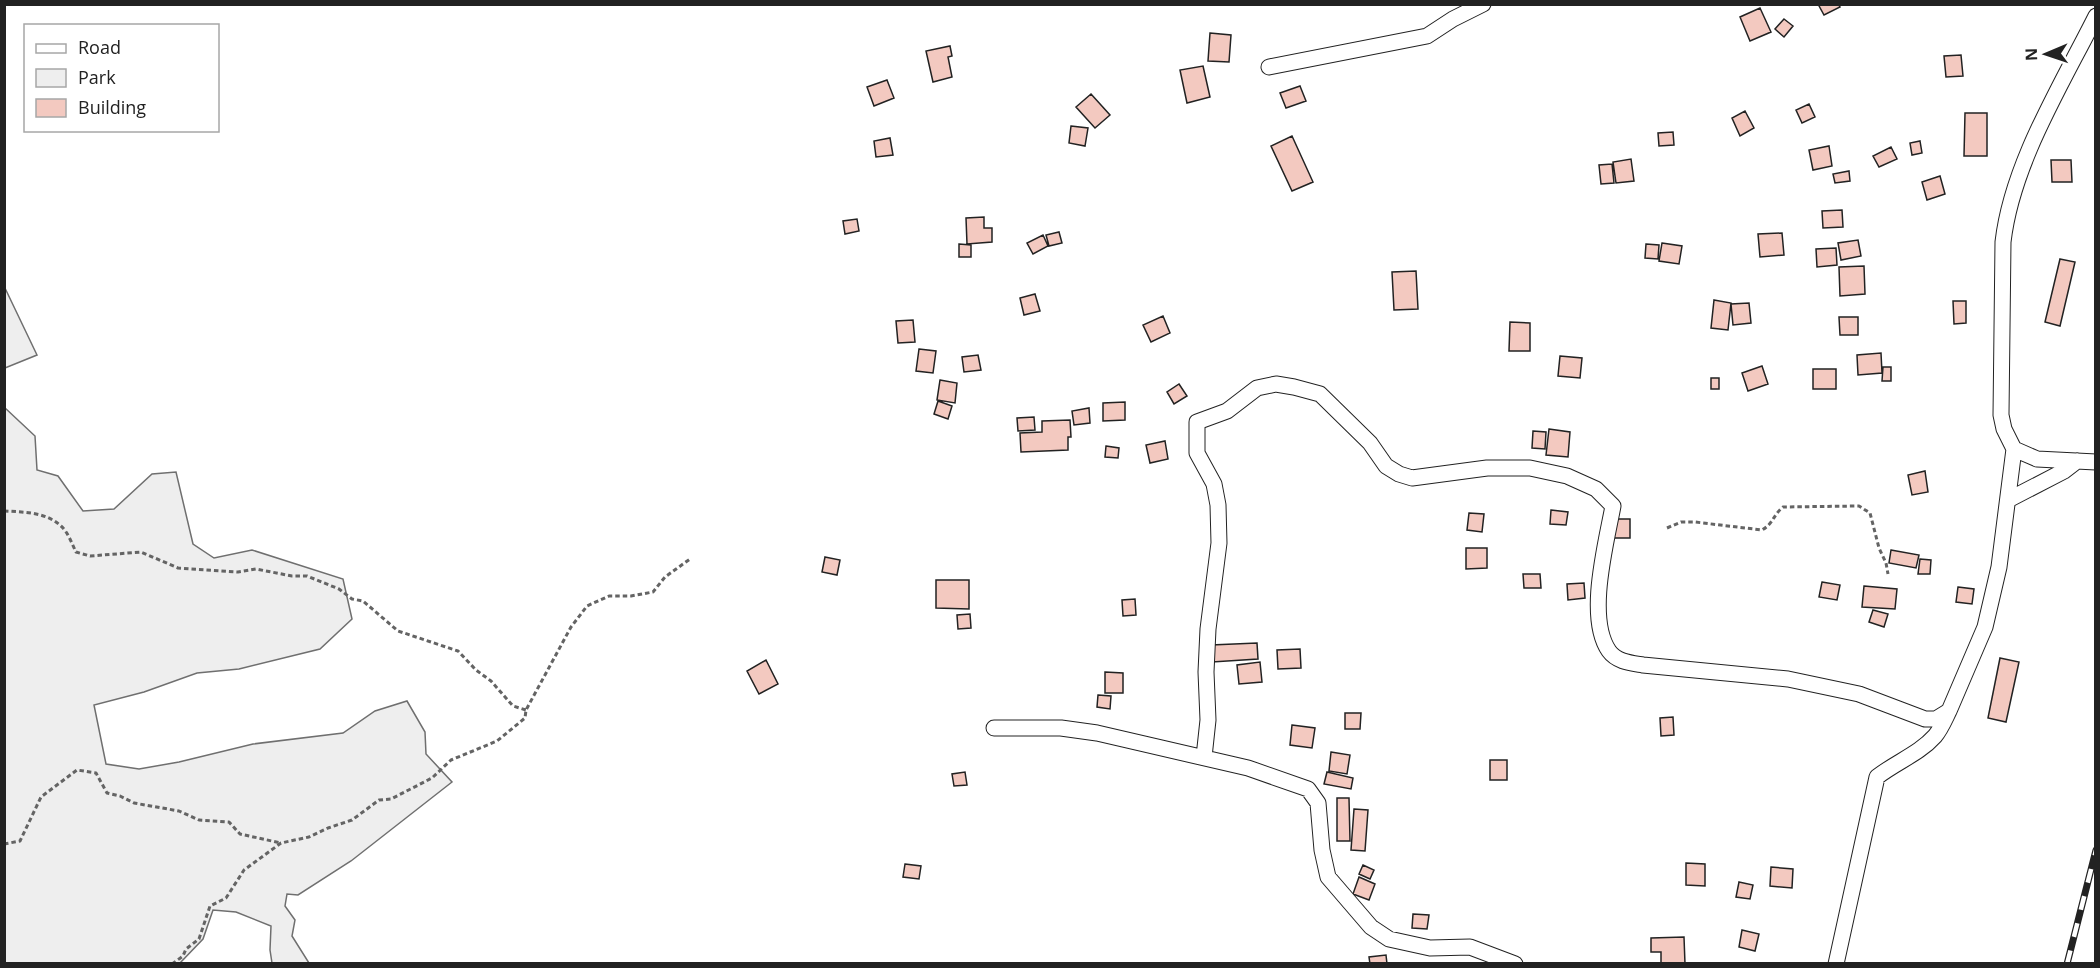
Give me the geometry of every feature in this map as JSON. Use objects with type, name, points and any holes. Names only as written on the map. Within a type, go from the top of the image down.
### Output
[{"type":"street","points":[[1269,67],[1427,36],[1482,4]]},
{"type":"street","points":[[1836,963],[1877,777],[1917,752],[1937,735],[1985,627],[1999,567],[2014,449],[2004,429],[2001,415],[2003,242],[2006,217],[2016,182],[2049,107],[2096,16]]},
{"type":"street","points":[[1204,757],[1208,720],[1206,672],[1208,629],[1219,543],[1218,505],[1214,484],[1197,453],[1197,422],[1227,411],[1257,388],[1276,384],[1320,394],[1370,443],[1386,466],[1399,474],[1412,478],[1487,468],[1530,468],[1568,476],[1596,489],[1613,506],[1597,600],[1601,634],[1610,652],[1620,660],[1643,665],[1788,678],[1859,694],[1925,719],[1936,719],[1949,711]]},
{"type":"street","points":[[2014,449],[2037,459],[2096,462]]},
{"type":"street","points":[[2008,500],[2064,471],[2077,461]]},
{"type":"street","points":[[994,728],[1061,728],[1097,733],[1248,768],[1308,789],[1318,803],[1322,850],[1328,877],[1371,927],[1389,939],[1430,948],[1470,947],[1515,963]]},
{"type":"path","points":[[1667,528],[1681,522],[1695,522],[1762,530],[1771,525],[1776,513],[1783,507],[1859,507],[1870,513],[1888,574]]},
{"type":"path","points":[[4,511],[27,512],[45,517],[62,527],[76,552],[90,556],[141,552],[178,568],[238,572],[256,569],[292,576],[307,576],[339,589],[352,599],[363,601],[398,632],[458,651],[498,688],[513,706],[526,710]]},
{"type":"path","points":[[172,963],[183,957],[186,949],[199,939],[210,906],[226,898],[244,870],[281,843],[309,837],[352,820],[379,800],[391,799],[432,778],[451,760],[497,741],[525,718],[526,710],[571,627],[587,606],[609,596],[632,596],[652,592],[665,577],[690,559]]},
{"type":"path","points":[[4,844],[20,841],[41,797],[77,770],[96,773],[107,793],[134,803],[178,811],[199,820],[229,822],[240,834],[281,843]]},
{"type":"green space","points":[[4,286],[37,355],[5,368],[4,368]]},
{"type":"green space","points":[[4,407],[35,436],[37,470],[58,476],[83,511],[114,509],[152,474],[176,472],[193,544],[214,558],[252,550],[343,579],[352,619],[320,649],[239,669],[197,673],[144,692],[94,705],[106,764],[139,769],[253,744],[343,733],[375,711],[407,701],[425,732],[426,754],[452,782],[351,861],[298,895],[287,894],[285,906],[295,920],[292,936],[309,963],[272,963],[271,926],[236,912],[213,910],[203,939],[180,963],[5,963]]},
{"type":"building","points":[[1818,4],[1838,4],[1840,7],[1824,15]]},
{"type":"building","points":[[1760,8],[1771,32],[1750,41],[1740,17]]},
{"type":"building","points":[[1784,19],[1793,26],[1784,37],[1775,29]]},
{"type":"building","points":[[1210,33],[1231,35],[1229,62],[1208,61]]},
{"type":"building","points":[[950,46],[952,56],[948,57],[952,77],[933,82],[926,51]]},
{"type":"building","points":[[1961,55],[1963,76],[1946,77],[1944,56]]},
{"type":"building","points":[[1203,66],[1210,97],[1187,103],[1180,70]]},
{"type":"building","points":[[887,80],[894,98],[874,106],[867,87]]},
{"type":"building","points":[[1300,86],[1306,101],[1286,108],[1280,93]]},
{"type":"building","points":[[1091,94],[1110,115],[1095,128],[1076,107]]},
{"type":"building","points":[[1809,104],[1815,117],[1802,123],[1796,110]]},
{"type":"building","points":[[1745,111],[1754,128],[1740,136],[1732,118]]},
{"type":"building","points":[[1965,113],[1987,113],[1987,156],[1964,156]]},
{"type":"building","points":[[1071,126],[1088,128],[1085,146],[1069,143]]},
{"type":"building","points":[[1673,132],[1674,145],[1659,146],[1658,133]]},
{"type":"building","points":[[1292,136],[1313,182],[1292,191],[1271,146]]},
{"type":"building","points":[[890,138],[893,155],[876,157],[874,141]]},
{"type":"building","points":[[1920,141],[1922,153],[1912,155],[1910,143]]},
{"type":"building","points":[[1829,146],[1832,166],[1813,170],[1809,150]]},
{"type":"building","points":[[1891,147],[1897,159],[1879,167],[1873,156]]},
{"type":"building","points":[[1631,159],[1634,181],[1616,183],[1613,162]]},
{"type":"building","points":[[2051,160],[2071,160],[2072,182],[2052,182]]},
{"type":"building","points":[[1612,164],[1614,183],[1601,184],[1599,165]]},
{"type":"building","points":[[1849,171],[1850,181],[1835,183],[1833,174]]},
{"type":"building","points":[[1940,176],[1945,194],[1927,200],[1922,182]]},
{"type":"building","points":[[1842,210],[1843,227],[1823,228],[1822,211]]},
{"type":"building","points":[[984,217],[984,228],[992,228],[992,242],[967,244],[966,218]]},
{"type":"building","points":[[857,219],[859,231],[845,234],[843,221]]},
{"type":"building","points":[[1059,232],[1062,243],[1049,246],[1046,235]]},
{"type":"building","points":[[1782,233],[1784,255],[1760,257],[1758,234]]},
{"type":"building","points":[[1043,235],[1048,246],[1033,254],[1027,243]]},
{"type":"building","points":[[1858,240],[1861,256],[1841,260],[1838,243]]},
{"type":"building","points":[[1662,243],[1682,246],[1679,264],[1659,261]]},
{"type":"building","points":[[959,244],[971,245],[971,257],[959,257]]},
{"type":"building","points":[[1646,244],[1659,245],[1658,259],[1645,258]]},
{"type":"building","points":[[1836,248],[1837,265],[1817,267],[1816,249]]},
{"type":"building","points":[[2060,259],[2075,262],[2060,326],[2045,322]]},
{"type":"building","points":[[1864,266],[1865,294],[1840,296],[1839,267]]},
{"type":"building","points":[[1416,271],[1418,309],[1394,310],[1392,272]]},
{"type":"building","points":[[1035,294],[1040,311],[1024,315],[1020,298]]},
{"type":"building","points":[[1714,300],[1731,303],[1728,330],[1711,328]]},
{"type":"building","points":[[1953,301],[1966,301],[1966,323],[1954,324]]},
{"type":"building","points":[[1749,303],[1751,323],[1733,325],[1731,304]]},
{"type":"building","points":[[1163,316],[1170,333],[1151,342],[1143,325]]},
{"type":"building","points":[[1839,317],[1858,317],[1858,335],[1840,335]]},
{"type":"building","points":[[913,320],[915,342],[898,343],[896,321]]},
{"type":"building","points":[[1510,322],[1530,323],[1530,351],[1509,351]]},
{"type":"building","points":[[919,349],[936,351],[933,373],[916,371]]},
{"type":"building","points":[[1881,353],[1882,373],[1858,375],[1857,355]]},
{"type":"building","points":[[978,355],[981,370],[964,372],[962,357]]},
{"type":"building","points":[[1560,356],[1582,358],[1580,378],[1558,376]]},
{"type":"building","points":[[1762,366],[1768,384],[1748,391],[1742,373]]},
{"type":"building","points":[[1883,367],[1891,367],[1891,381],[1882,381]]},
{"type":"building","points":[[1813,369],[1836,369],[1836,389],[1813,389]]},
{"type":"building","points":[[1711,378],[1719,378],[1719,389],[1711,389]]},
{"type":"building","points":[[940,380],[957,383],[955,403],[937,400]]},
{"type":"building","points":[[1179,384],[1187,396],[1174,404],[1167,392]]},
{"type":"building","points":[[938,401],[952,406],[948,419],[934,414]]},
{"type":"building","points":[[1125,402],[1125,420],[1103,421],[1103,403]]},
{"type":"building","points":[[1089,408],[1090,423],[1074,425],[1072,411]]},
{"type":"building","points":[[1034,417],[1035,430],[1018,431],[1017,418]]},
{"type":"building","points":[[1070,420],[1071,437],[1068,437],[1068,450],[1021,452],[1020,433],[1042,432],[1042,421]]},
{"type":"building","points":[[1549,429],[1570,432],[1568,457],[1546,455]]},
{"type":"building","points":[[1533,431],[1546,432],[1545,449],[1532,448]]},
{"type":"building","points":[[1165,441],[1168,459],[1150,463],[1146,445]]},
{"type":"building","points":[[1106,446],[1119,448],[1118,458],[1105,457]]},
{"type":"building","points":[[1925,471],[1928,492],[1912,495],[1908,475]]},
{"type":"building","points":[[1551,510],[1568,512],[1566,525],[1550,524]]},
{"type":"building","points":[[1469,513],[1484,514],[1482,532],[1467,530]]},
{"type":"building","points":[[1613,519],[1630,519],[1630,538],[1613,538]]},
{"type":"building","points":[[1466,548],[1487,548],[1487,568],[1466,569]]},
{"type":"building","points":[[1891,550],[1919,555],[1916,568],[1889,563]]},
{"type":"building","points":[[825,557],[840,560],[837,575],[822,572]]},
{"type":"building","points":[[1920,559],[1931,560],[1930,574],[1918,574]]},
{"type":"building","points":[[1523,574],[1540,574],[1541,588],[1524,588]]},
{"type":"building","points":[[936,580],[969,580],[969,609],[936,608]]},
{"type":"building","points":[[1822,582],[1840,585],[1837,600],[1819,597]]},
{"type":"building","points":[[1584,583],[1585,598],[1568,600],[1567,584]]},
{"type":"building","points":[[1864,586],[1897,589],[1895,609],[1862,607]]},
{"type":"building","points":[[1958,587],[1974,589],[1972,604],[1956,602]]},
{"type":"building","points":[[1135,599],[1136,615],[1123,616],[1122,600]]},
{"type":"building","points":[[1873,610],[1888,614],[1884,627],[1869,622]]},
{"type":"building","points":[[970,614],[971,628],[958,629],[957,615]]},
{"type":"building","points":[[1257,643],[1258,659],[1212,662],[1211,645]]},
{"type":"building","points":[[1300,649],[1301,668],[1278,669],[1277,650]]},
{"type":"building","points":[[2000,658],[2019,662],[2006,722],[1988,718]]},
{"type":"building","points":[[766,660],[778,684],[759,694],[747,671]]},
{"type":"building","points":[[1260,662],[1262,682],[1239,684],[1237,665]]},
{"type":"building","points":[[1105,672],[1123,673],[1123,693],[1105,693]]},
{"type":"building","points":[[1098,695],[1111,696],[1110,709],[1097,707]]},
{"type":"building","points":[[1345,713],[1361,713],[1360,729],[1345,729]]},
{"type":"building","points":[[1673,717],[1674,735],[1661,736],[1660,718]]},
{"type":"building","points":[[1292,725],[1315,728],[1312,748],[1290,745]]},
{"type":"building","points":[[1331,752],[1350,755],[1347,774],[1329,771]]},
{"type":"building","points":[[1490,760],[1507,760],[1507,780],[1490,780]]},
{"type":"building","points":[[965,772],[967,785],[954,786],[952,774]]},
{"type":"building","points":[[1327,772],[1353,778],[1351,789],[1324,784]]},
{"type":"building","points":[[1337,798],[1349,798],[1350,841],[1337,841]]},
{"type":"building","points":[[1354,809],[1368,810],[1365,851],[1351,850]]},
{"type":"building","points":[[1686,863],[1705,864],[1705,886],[1686,885]]},
{"type":"building","points":[[905,864],[921,866],[919,879],[903,877]]},
{"type":"building","points":[[1363,865],[1374,870],[1370,879],[1359,874]]},
{"type":"building","points":[[1771,867],[1793,869],[1792,888],[1770,886]]},
{"type":"building","points":[[1359,877],[1375,884],[1369,900],[1353,894]]},
{"type":"building","points":[[1739,882],[1753,885],[1750,899],[1736,897]]},
{"type":"building","points":[[1413,914],[1429,915],[1427,929],[1412,928]]},
{"type":"building","points":[[1742,930],[1759,934],[1755,951],[1739,947]]},
{"type":"building","points":[[1684,937],[1685,964],[1661,964],[1661,952],[1651,952],[1651,938]]},
{"type":"building","points":[[1386,955],[1387,964],[1370,964],[1369,957]]},
{"type":"railway","points":[[2067,964],[2096,850]]}]
